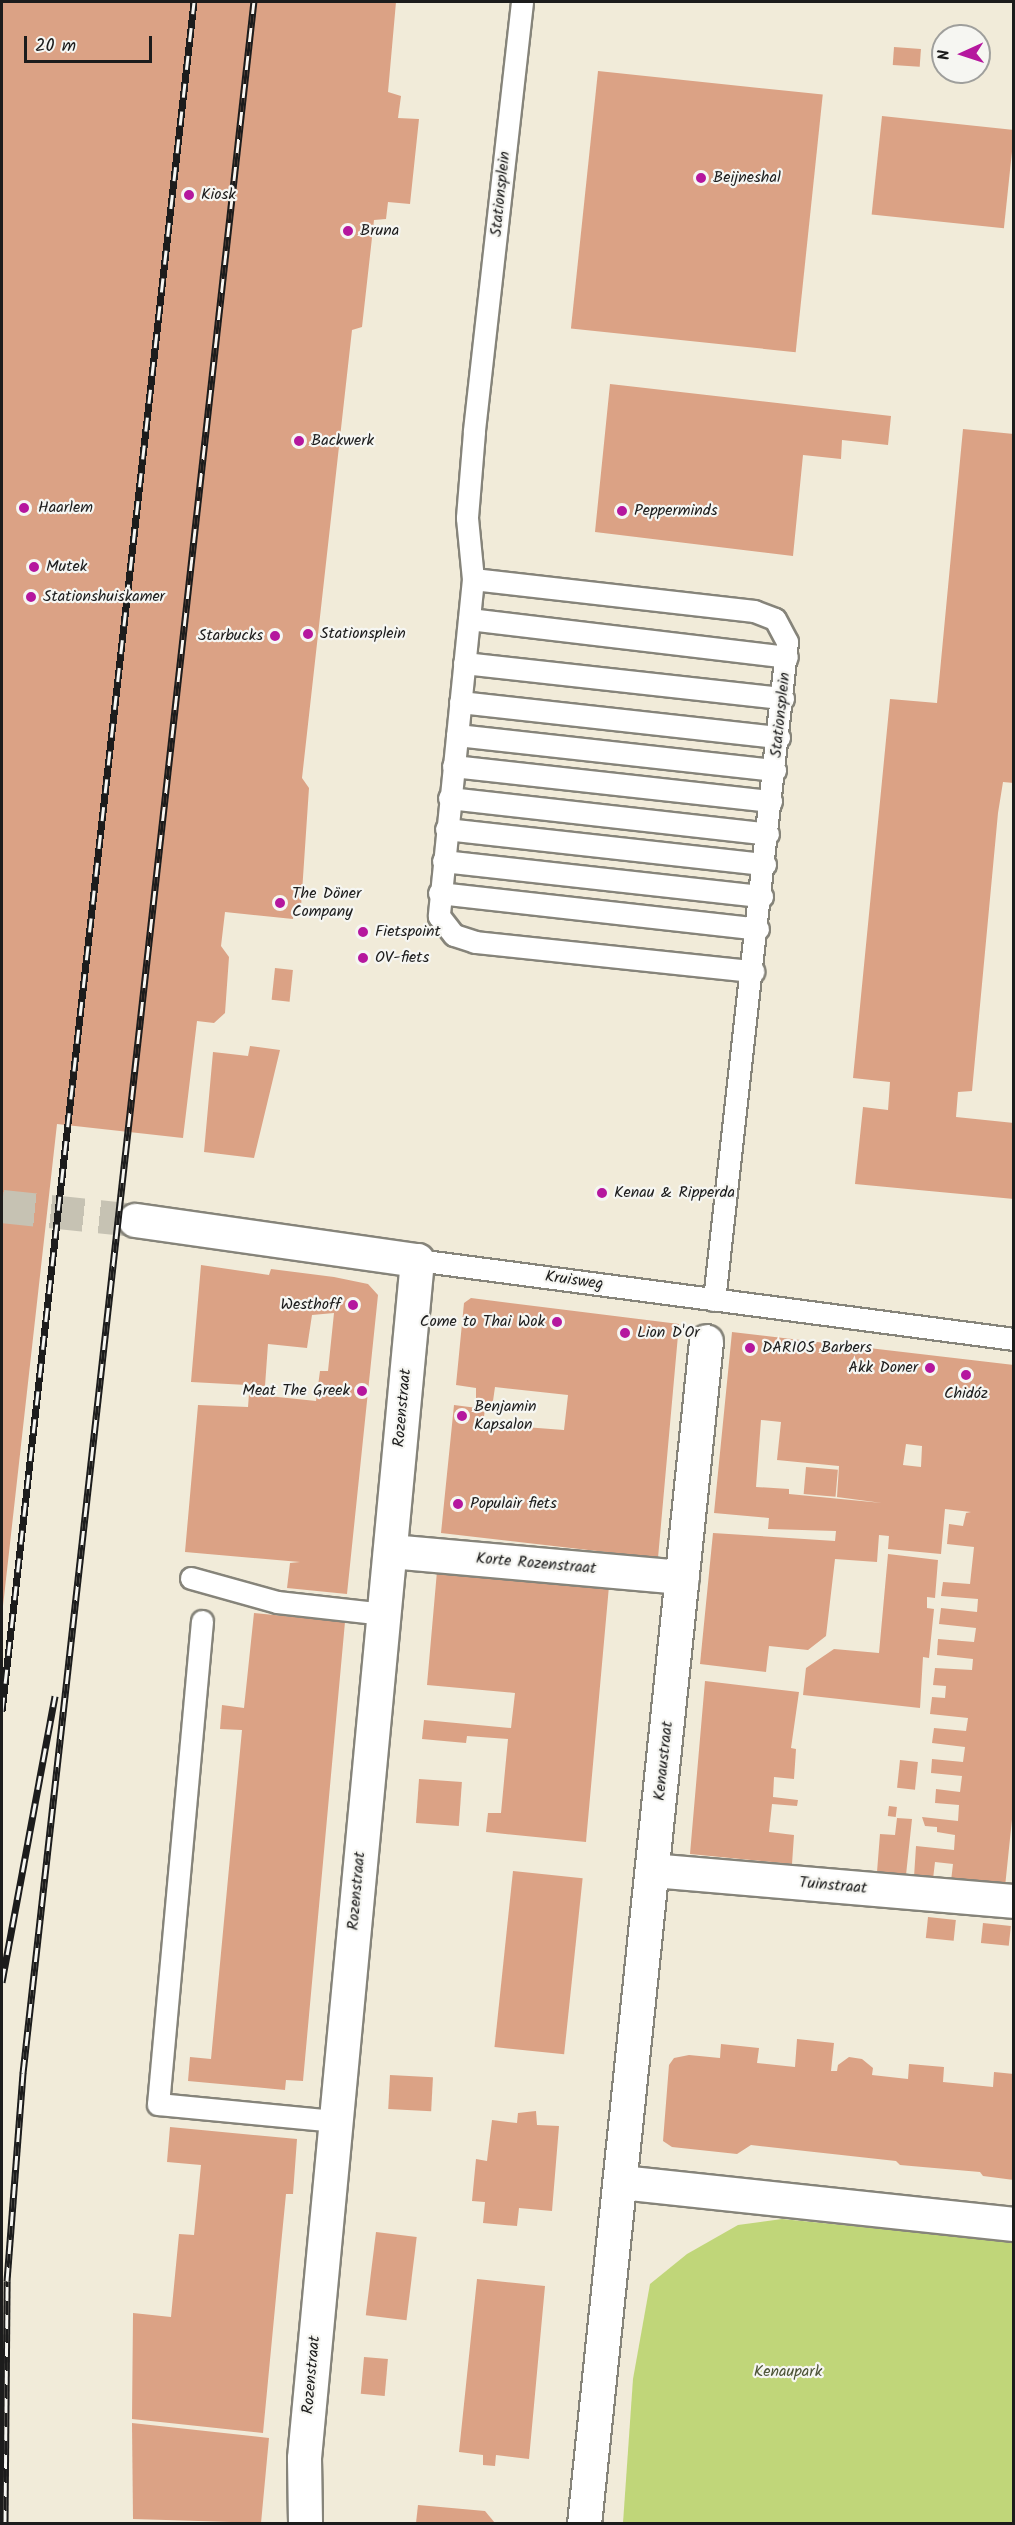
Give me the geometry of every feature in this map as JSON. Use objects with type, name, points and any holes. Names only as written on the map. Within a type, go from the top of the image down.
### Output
[{"type":"street","name":"Kruisweg","points":[[135,1220],[417,1260]]},
{"type":"street","name":"Rozenstraat","points":[[305,2523],[304,2458],[417,1260]]},
{"type":"street","name":"Kenaustraat","points":[[621,2182],[706,1341]]},
{"type":"street","name":"Korte Rozenstraat","points":[[390,1551],[682,1577]]},
{"type":"street","name":"Tuinstraat","points":[[652,1870],[1014,1901]]},
{"type":"street","points":[[584,2523],[621,2182],[1014,2224]]},
{"type":"lane","name":"Stationsplein","points":[[522,2],[467,507],[473,579],[767,613],[782,631],[787,657],[762,896],[714,1300]]},
{"type":"lane","points":[[473,579],[440,893],[442,921],[461,938],[753,971]]},
{"type":"lane","points":[[469,620],[787,657]]},
{"type":"lane","points":[[464,663],[783,698]]},
{"type":"lane","points":[[460,702],[779,737]]},
{"type":"lane","points":[[457,735],[775,771]]},
{"type":"lane","points":[[453,766],[771,801]]},
{"type":"lane","points":[[449,798],[768,834]]},
{"type":"lane","points":[[446,829],[765,864]]},
{"type":"lane","points":[[443,861],[762,896]]},
{"type":"lane","points":[[440,893],[758,929]]},
{"type":"lane","name":"Kruisweg","points":[[417,1260],[1014,1339]]},
{"type":"lane","points":[[191,1578],[277,1602],[384,1614]]},
{"type":"lane","points":[[202,1621],[158,2104],[336,2121]]},
{"type":"green space","name":"Kenaupark","points":[[782,2219],[1013,2242],[1013,2523],[623,2523],[633,2379],[650,2284],[687,2254],[738,2225]]},
{"type":"building","points":[[2,2],[396,2],[388,92],[401,96],[398,118],[419,119],[410,204],[388,202],[386,219],[374,220],[362,327],[352,330],[302,778],[309,788],[301,907],[294,908],[293,919],[225,912],[221,946],[229,957],[225,1013],[214,1023],[197,1021],[183,1138],[57,1124],[3,1606]]},
{"type":"building","points":[[894,47],[921,49],[920,67],[893,65]]},
{"type":"building","name":"Beijneshal","points":[[598,71],[823,95],[796,352],[571,329]]},
{"type":"building","points":[[882,116],[1014,130],[1004,228],[872,214]]},
{"type":"building","points":[[610,384],[891,416],[888,445],[842,440],[841,459],[803,455],[793,556],[595,532]]},
{"type":"building","points":[[963,429],[1014,434],[1014,783],[1003,782],[998,813],[972,1091],[958,1092],[956,1117],[1014,1123],[1014,1199],[855,1184],[863,1107],[888,1110],[890,1082],[853,1078],[890,699],[937,703]]},
{"type":"building","points":[[275,968],[293,970],[290,1002],[272,1000]]},
{"type":"building","points":[[250,1046],[280,1050],[254,1158],[204,1152],[213,1052],[248,1056]]},
{"type":"building","points":[[201,1265],[269,1275],[271,1269],[334,1277],[368,1284],[378,1295],[347,1594],[287,1588],[290,1563],[300,1562],[185,1552],[198,1405],[248,1407],[249,1394],[316,1401],[320,1371],[328,1371],[334,1313],[312,1315],[307,1348],[268,1344],[265,1386],[191,1382]]},
{"type":"building","points":[[471,1298],[679,1324],[658,1558],[441,1533],[454,1405],[485,1409],[483,1424],[564,1430],[568,1395],[495,1387],[492,1408],[476,1407],[476,1388],[456,1385],[464,1303]]},
{"type":"building","points":[[732,1332],[1014,1365],[1014,1800],[1005,1887],[951,1881],[953,1864],[935,1862],[933,1879],[914,1877],[916,1846],[954,1850],[955,1835],[937,1832],[937,1827],[925,1826],[922,1817],[958,1821],[959,1805],[935,1803],[936,1789],[960,1792],[962,1776],[931,1773],[932,1759],[963,1762],[965,1747],[932,1743],[934,1728],[966,1731],[968,1718],[930,1714],[932,1697],[945,1698],[946,1686],[933,1685],[935,1668],[972,1670],[973,1659],[937,1655],[938,1639],[974,1642],[976,1628],[939,1624],[941,1608],[977,1612],[978,1599],[941,1596],[943,1582],[970,1584],[974,1547],[947,1544],[949,1524],[963,1526],[966,1513],[971,1512],[945,1509],[941,1554],[888,1549],[889,1536],[879,1535],[877,1562],[835,1559],[826,1636],[808,1650],[769,1646],[766,1672],[700,1664],[713,1533],[835,1541],[836,1531],[768,1529],[769,1518],[714,1513]],"holes":[[[761,1420],[781,1422],[777,1460],[839,1466],[837,1497],[882,1503],[789,1494],[789,1489],[756,1487]],[[906,1444],[922,1446],[921,1467],[903,1465]]]},
{"type":"building","points":[[806,1467],[838,1470],[836,1497],[804,1494]]},
{"type":"building","points":[[888,1554],[938,1560],[935,1598],[927,1597],[927,1608],[934,1609],[929,1658],[923,1657],[920,1708],[803,1695],[806,1668],[834,1649],[879,1653]]},
{"type":"building","points":[[437,1571],[609,1586],[586,1842],[486,1832],[488,1813],[501,1813],[508,1739],[467,1736],[466,1743],[422,1739],[424,1720],[511,1728],[515,1693],[427,1685]]},
{"type":"building","points":[[254,1613],[345,1622],[303,2081],[286,2080],[285,2090],[188,2081],[190,2057],[211,2059],[242,1730],[220,1729],[222,1705],[244,1708]]},
{"type":"building","points":[[705,1681],[799,1692],[791,1748],[796,1749],[794,1779],[774,1777],[773,1797],[798,1800],[797,1806],[772,1804],[769,1832],[794,1835],[792,1864],[690,1854]]},
{"type":"building","points":[[900,1760],[918,1762],[915,1790],[897,1788]]},
{"type":"building","points":[[419,1779],[462,1782],[459,1826],[416,1823]]},
{"type":"building","points":[[889,1806],[897,1807],[896,1817],[888,1816]]},
{"type":"building","points":[[897,1818],[912,1819],[906,1875],[877,1872],[880,1834],[895,1835]]},
{"type":"building","points":[[513,1871],[583,1878],[564,2054],[494,2047]]},
{"type":"building","points":[[928,1917],[956,1920],[954,1941],[926,1938]]},
{"type":"building","points":[[983,1923],[1011,1926],[1009,1946],[981,1943]]},
{"type":"building","points":[[797,2039],[834,2043],[831,2071],[837,2071],[838,2065],[849,2057],[862,2059],[873,2068],[872,2075],[908,2079],[909,2064],[944,2067],[943,2082],[993,2087],[994,2072],[1014,2074],[1014,2180],[983,2176],[980,2172],[900,2165],[896,2161],[751,2145],[737,2154],[672,2147],[663,2141],[669,2065],[674,2058],[689,2055],[720,2058],[721,2044],[759,2048],[757,2063],[795,2067]]},
{"type":"building","points":[[390,2075],[433,2077],[431,2111],[388,2109]]},
{"type":"building","points":[[536,2111],[537,2125],[559,2126],[552,2211],[519,2208],[517,2226],[483,2223],[485,2202],[472,2201],[476,2159],[487,2161],[492,2120],[517,2123],[518,2113]]},
{"type":"building","points":[[170,2127],[297,2139],[293,2194],[286,2194],[263,2433],[132,2419],[133,2313],[171,2317],[179,2234],[194,2235],[201,2165],[167,2162]]},
{"type":"building","points":[[376,2232],[417,2237],[406,2320],[366,2315]]},
{"type":"building","points":[[477,2279],[545,2286],[529,2459],[496,2455],[495,2466],[483,2465],[483,2455],[459,2452]]},
{"type":"building","points":[[364,2357],[388,2359],[385,2396],[361,2394]]},
{"type":"building","points":[[132,2423],[269,2438],[261,2523],[133,2519]]},
{"type":"building","points":[[418,2505],[485,2511],[495,2523],[416,2523]]},
{"type":"tunnel","points":[[2,1206],[135,1220]]},
{"type":"railway","points":[[2,1711],[194,2]]},
{"type":"railway","points":[[5,2524],[7,2281],[23,2073],[254,2]]},
{"type":"railway","points":[[2,1982],[55,1696]]},
{"type":"place","name":"Beijneshal","points":[[701,178]]},
{"type":"place","name":"Kiosk","points":[[189,195]]},
{"type":"place","name":"Bruna","points":[[348,231]]},
{"type":"place","name":"Backwerk","points":[[299,441]]},
{"type":"place","name":"Haarlem","points":[[24,508]]},
{"type":"place","name":"Pepperminds","points":[[622,511]]},
{"type":"place","name":"Mutek","points":[[34,567]]},
{"type":"place","name":"Stationshuiskamer","points":[[31,597]]},
{"type":"place","name":"Stationsplein","points":[[308,634]]},
{"type":"place","name":"Starbucks","points":[[275,636]]},
{"type":"place","name":"The Döner Company","points":[[280,903]]},
{"type":"place","name":"Fietspoint","points":[[363,932]]},
{"type":"place","name":"OV-fiets","points":[[363,958]]},
{"type":"place","name":"Kenau & Ripperda","points":[[602,1193]]},
{"type":"place","name":"Westhoff","points":[[353,1305]]},
{"type":"place","name":"Come to Thai Wok","points":[[557,1322]]},
{"type":"place","name":"Lion D'Or","points":[[625,1333]]},
{"type":"place","name":"DARIOS Barbers","points":[[750,1348]]},
{"type":"place","name":"Akk Doner","points":[[930,1368]]},
{"type":"place","name":"Chidóz","points":[[966,1375]]},
{"type":"place","name":"Meat The Greek","points":[[362,1391]]},
{"type":"place","name":"Benjamin Kapsalon","points":[[462,1416]]},
{"type":"place","name":"Populair fiets","points":[[458,1504]]}]
